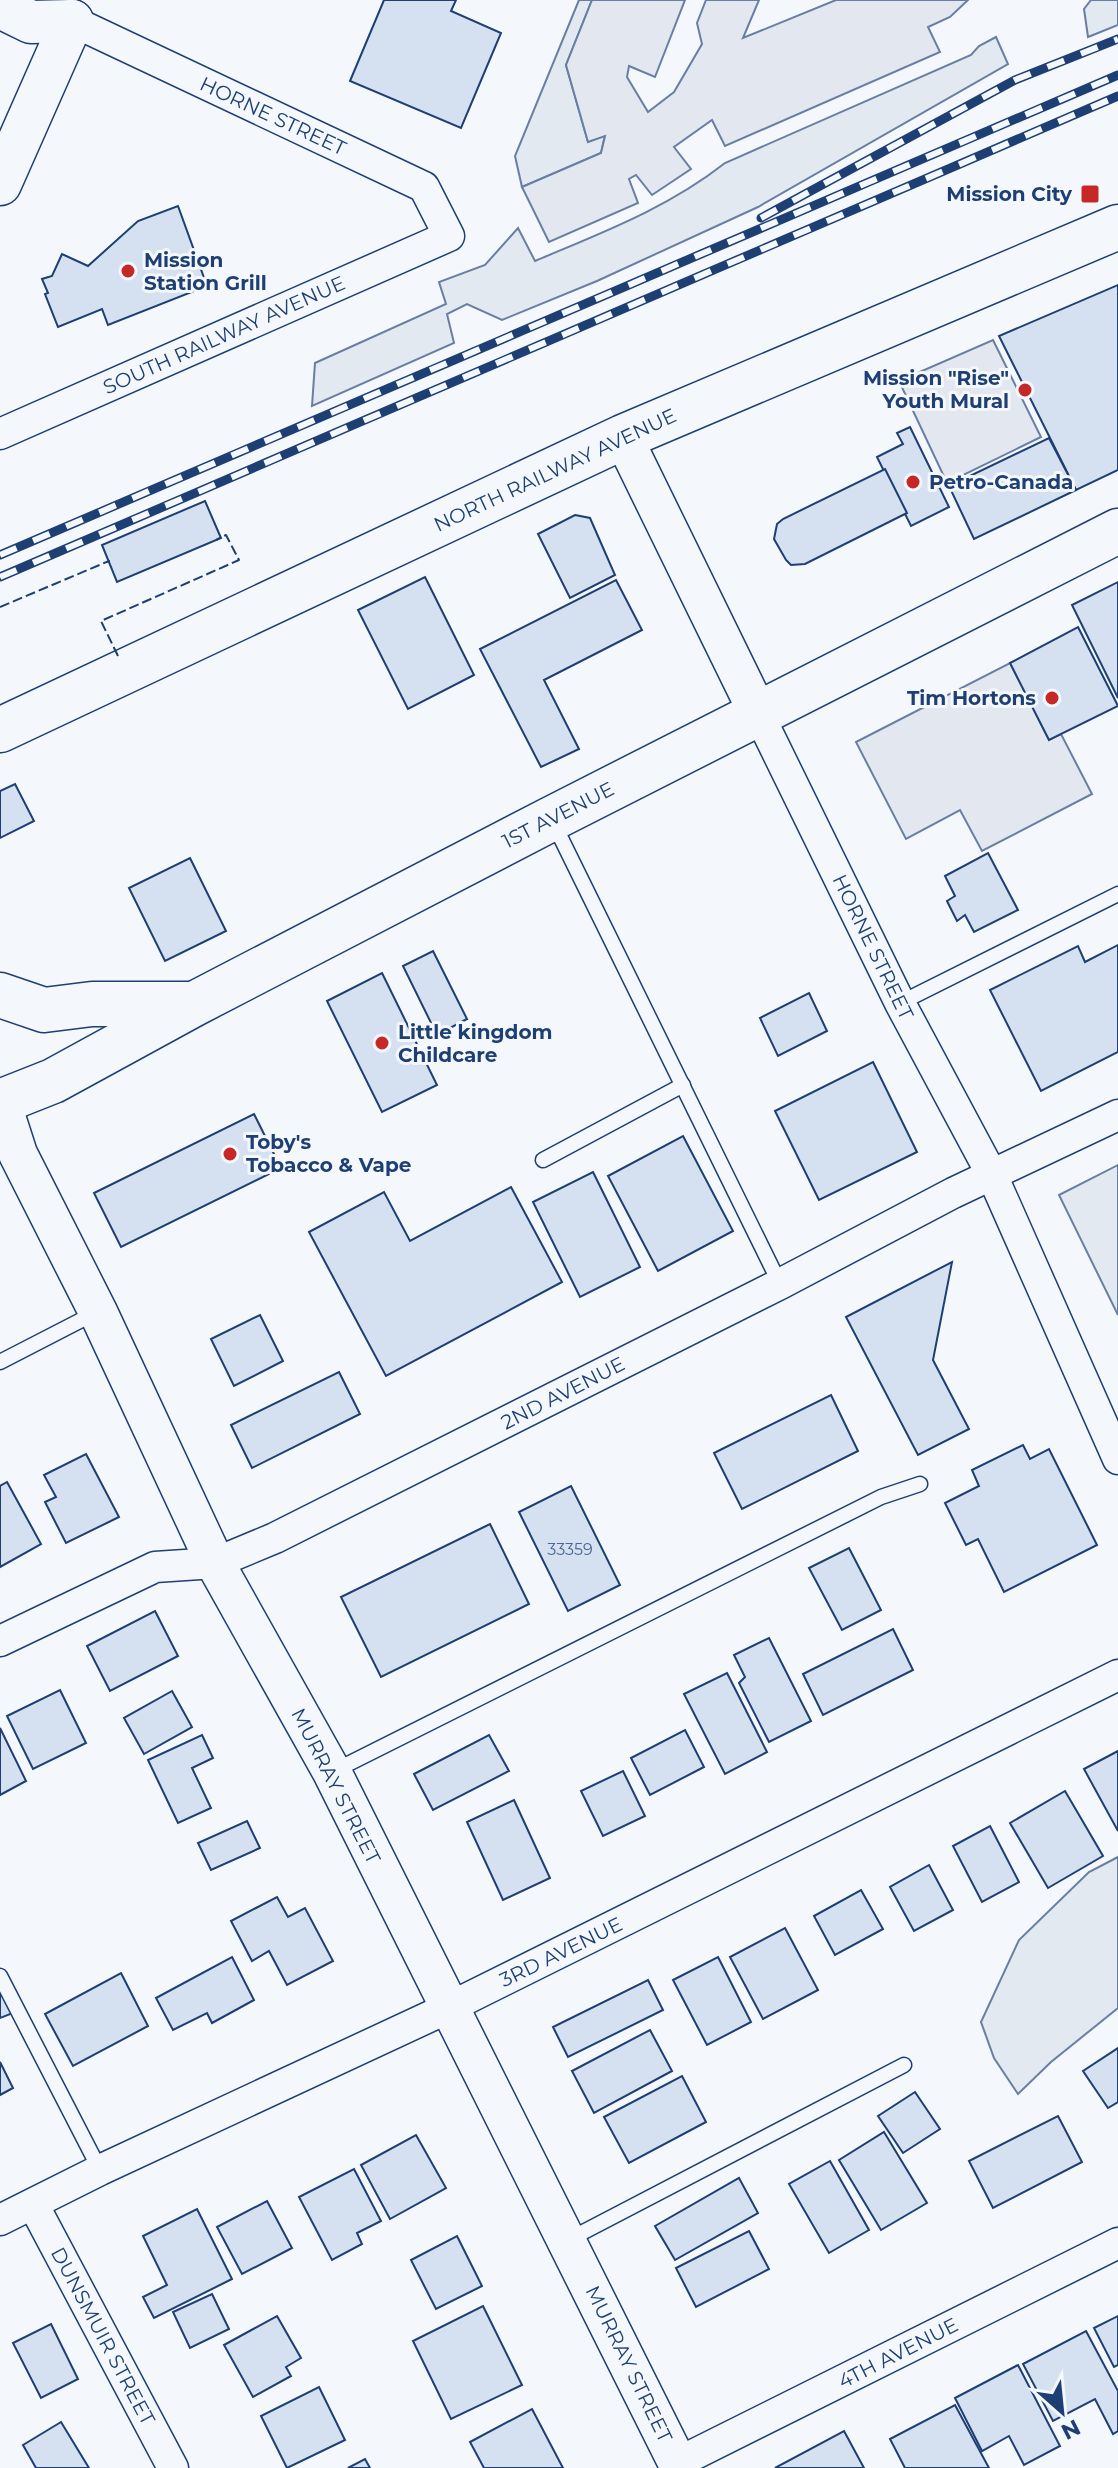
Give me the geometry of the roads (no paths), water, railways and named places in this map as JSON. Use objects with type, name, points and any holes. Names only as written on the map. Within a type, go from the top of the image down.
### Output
[{"type":"main road","name":"HORNE STREET","points":[[0,7],[31,22],[69,7]]},
{"type":"main road","points":[[2,160],[46,80],[69,7]]},
{"type":"main road","name":"NORTH RAILWAY AVENUE","points":[[0,730],[623,437],[1118,227]]},
{"type":"main road","name":"1ST AVENUE","points":[[0,1101],[53,1081],[194,1004],[551,819],[1118,531]]},
{"type":"main road","points":[[0,995],[44,1010],[92,1004],[194,1004]]},
{"type":"street","name":"HORNE STREET","points":[[69,7],[424,187],[449,236]]},
{"type":"street","name":"SOUTH RAILWAY AVENUE","points":[[0,434],[449,236]]},
{"type":"street","name":"HORNE STREET","points":[[623,437],[900,1003],[992,1175],[1118,1459]]},
{"type":"street","name":"MURRAY STREET","points":[[0,1101],[18,1154],[98,1312],[215,1563],[332,1772],[678,2466]]},
{"type":"street","name":"2ND AVENUE","points":[[0,1641],[155,1567],[215,1563],[275,1538],[992,1175],[1118,1115]]},
{"type":"street","name":"3RD AVENUE","points":[[0,2220],[100,2170],[448,2008],[1118,1675]]},
{"type":"street","name":"DUNSMUIR STREET","points":[[33,2204],[173,2468]]},
{"type":"street","name":"4TH AVENUE","points":[[678,2466],[1118,2243]]},
{"type":"lane","points":[[551,819],[780,1284]]},
{"type":"lane","points":[[900,1003],[1118,894]]},
{"type":"lane","points":[[543,1160],[683,1085]]},
{"type":"lane","points":[[0,1362],[98,1312]]},
{"type":"lane","points":[[332,1772],[881,1497],[920,1484]]},
{"type":"lane","points":[[0,1976],[100,2170]]},
{"type":"lane","points":[[567,2240],[904,2065]]},
{"type":"railway","points":[[761,218],[1015,80],[1118,39]]},
{"type":"railway","points":[[0,555],[1118,75]]},
{"type":"railway","points":[[0,577],[1118,96]]},
{"type":"place","name":"Mission City","points":[[1090,194]]},
{"type":"place","name":"Mission Station Grill","points":[[128,271]]},
{"type":"place","name":"Mission \"Rise\" Youth Mural","points":[[1025,390]]},
{"type":"place","name":"Petro-Canada","points":[[913,482]]},
{"type":"place","name":"Tim Hortons","points":[[1052,698]]},
{"type":"place","name":"Little kingdom Childcare","points":[[382,1043]]},
{"type":"place","name":"Toby's Tobacco & Vape","points":[[230,1154]]}]
